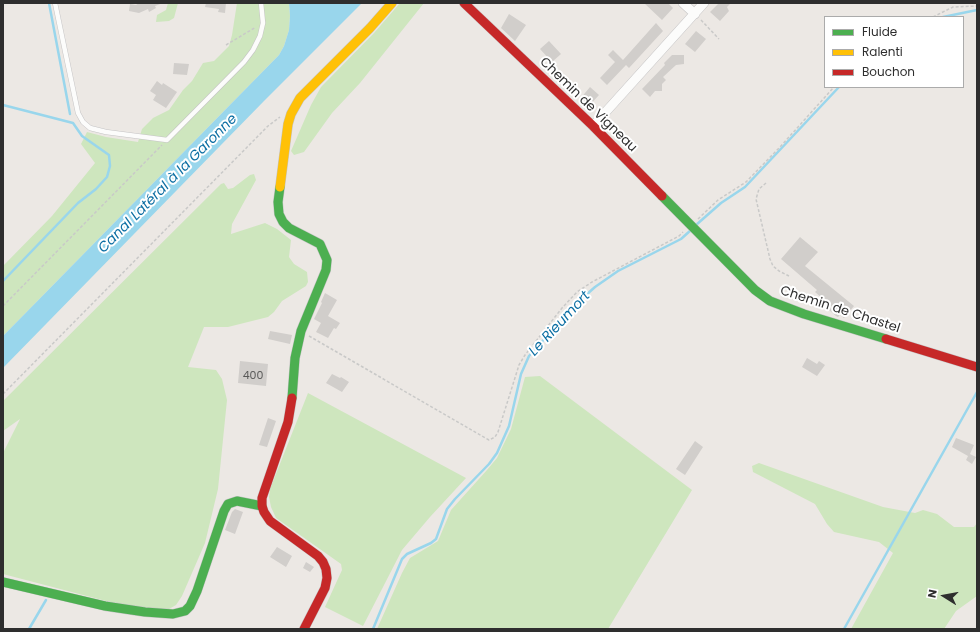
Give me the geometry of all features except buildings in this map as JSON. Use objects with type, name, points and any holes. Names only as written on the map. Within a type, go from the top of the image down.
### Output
[{"type":"street","points":[[304,629],[325,588],[327,578],[326,569],[318,556],[270,521],[262,506],[262,498],[288,422],[292,403],[294,358],[302,331],[326,270],[327,260],[320,244],[289,228],[279,214],[278,202],[288,124],[293,110],[300,98],[370,28],[392,3]]},
{"type":"street","name":"Chemin de Vigneau","points":[[464,3],[593,126],[692,228]]},
{"type":"street","points":[[683,3],[695,14]]},
{"type":"street","points":[[593,126],[704,3]]},
{"type":"street","name":"Chemin de Chastel","points":[[692,228],[755,290],[770,301],[804,314],[977,367]]},
{"type":"street","points":[[3,582],[112,607],[173,614],[184,611],[190,606],[197,591],[224,511],[228,504],[237,501],[262,506]]},
{"type":"lane","points":[[55,3],[78,113],[83,122],[90,128],[106,132],[168,140],[244,62],[253,50],[260,36],[263,23],[262,3]]},
{"type":"path","points":[[935,16],[953,7],[977,6]]},
{"type":"path","points":[[695,14],[719,39]]},
{"type":"path","points":[[226,45],[263,23]]},
{"type":"path","points":[[302,331],[489,440],[495,437],[498,432],[519,365],[525,355],[562,308],[578,292],[592,282],[692,228],[718,200],[746,182],[833,88]]},
{"type":"path","points":[[3,394],[263,132],[282,115]]},
{"type":"path","points":[[3,306],[168,140]]},
{"type":"path","points":[[766,183],[758,189],[756,199],[770,259],[773,266],[789,276]]},
{"type":"green space","points":[[168,3],[178,3],[174,18],[169,21],[156,22],[157,15],[166,10]]},
{"type":"green space","points":[[237,3],[289,3],[289,30],[284,46],[279,55],[3,336],[3,266],[52,216],[95,163],[81,144],[87,132],[106,137],[138,142],[142,129],[153,118],[169,110],[183,90],[192,81],[203,63],[214,61],[229,46]]},
{"type":"green space","points":[[400,3],[424,3],[360,83],[332,113],[304,152],[294,155],[291,151],[311,105],[321,87],[374,33]]},
{"type":"green space","points":[[254,174],[256,180],[232,224],[231,234],[265,223],[277,229],[291,240],[289,257],[294,264],[307,272],[308,282],[306,286],[282,301],[274,312],[268,317],[228,327],[204,327],[188,367],[216,370],[222,379],[227,400],[218,489],[205,543],[182,596],[176,605],[169,609],[144,608],[106,601],[3,574],[3,453],[20,419],[3,431],[3,401],[221,184],[224,183],[228,189],[233,188],[250,175]]},
{"type":"green space","points":[[540,376],[692,490],[608,629],[377,629],[410,558],[438,541],[451,510],[497,458],[511,429],[525,377]]},
{"type":"green space","points":[[308,393],[466,478],[402,550],[363,626],[325,607],[342,570],[341,564],[276,518],[271,507],[269,497],[270,489]]},
{"type":"green space","points":[[759,463],[883,507],[915,513],[923,510],[937,514],[954,527],[974,527],[977,523],[977,596],[956,611],[944,629],[851,629],[893,553],[879,542],[834,532],[827,524],[815,504],[753,472],[752,466]]},
{"type":"water","name":"Canal Latéral à la Garonne","points":[[289,3],[362,3],[3,368],[3,336],[279,55],[284,46],[289,30]]},
{"type":"waterway","points":[[49,3],[70,114]]},
{"type":"waterway","name":"Le Rieumort","points":[[948,16],[977,10]]},
{"type":"waterway","name":"Le Rieumort","points":[[696,225],[721,203],[745,187],[838,88]]},
{"type":"waterway","points":[[3,105],[73,123],[82,136],[109,155],[110,166],[107,177],[96,189],[78,203],[3,281]]},
{"type":"waterway","name":"Le Rieumort","points":[[373,629],[402,559],[407,554],[431,543],[436,539],[447,509],[489,464],[497,453],[509,426],[521,374],[529,356],[576,304],[595,287],[618,271],[681,239],[691,230]]},
{"type":"waterway","points":[[844,629],[977,392]]},
{"type":"waterway","points":[[29,629],[46,600]]},
{"type":"traffic: fast","points":[[280,187],[278,202],[279,214],[283,222],[289,228],[320,244],[327,260],[326,270],[301,331],[295,358],[292,398]]},
{"type":"traffic: fast","points":[[662,196],[755,290],[770,301],[804,314],[886,339]]},
{"type":"traffic: fast","points":[[3,582],[105,606],[145,612],[173,614],[185,611],[190,606],[197,591],[224,511],[228,504],[237,501],[262,506]]},
{"type":"traffic: slow","points":[[280,187],[288,124],[291,114],[300,98],[370,28],[392,3]]},
{"type":"traffic: jam","points":[[464,3],[593,126],[662,196]]},
{"type":"traffic: jam","points":[[886,339],[977,367]]},
{"type":"traffic: jam","points":[[292,398],[288,422],[262,498],[262,506],[270,521],[318,556],[326,569],[327,578],[325,588],[304,629]]}]
